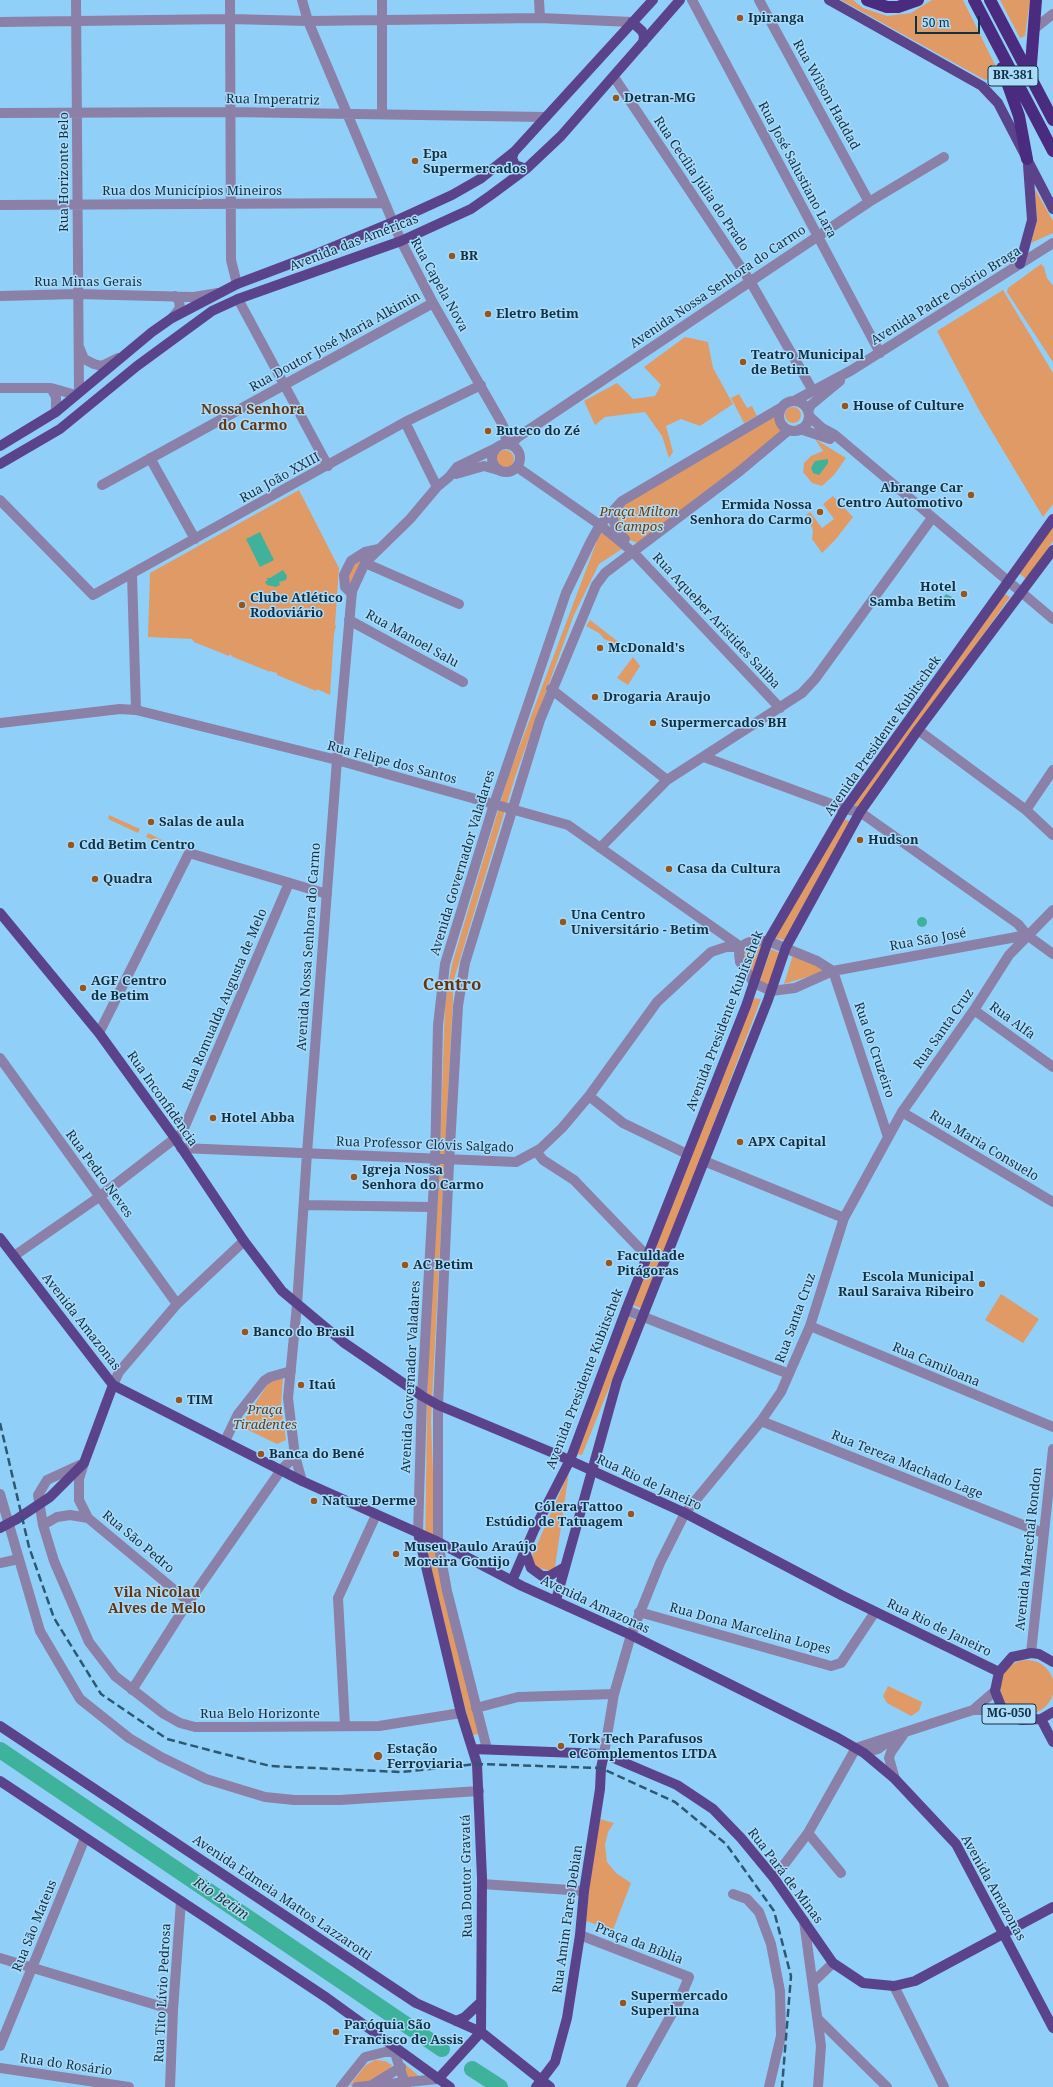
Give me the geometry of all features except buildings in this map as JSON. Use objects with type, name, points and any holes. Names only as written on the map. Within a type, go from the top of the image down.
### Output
[{"type":"highway","points":[[867,0],[877,5],[893,7],[909,5],[918,0]]},
{"type":"highway","name":"BR-381","points":[[974,0],[1053,151]]},
{"type":"highway","name":"BR-381","points":[[990,0],[1053,120]]},
{"type":"highway","points":[[1030,77],[1036,0]]},
{"type":"highway","points":[[993,38],[1019,116],[1027,159]]},
{"type":"highway","points":[[1046,140],[1053,161]]},
{"type":"main road","name":"Avenida das Américas","points":[[0,446],[56,412],[152,332],[172,318],[237,284],[311,256],[393,222],[465,189],[480,179],[514,152],[653,0]]},
{"type":"main road","name":"Avenida das Américas","points":[[0,464],[60,429],[161,347],[212,311],[238,299],[400,241],[470,209],[526,169],[561,136],[680,0]]},
{"type":"main road","points":[[829,0],[982,86],[998,103],[1053,209]]},
{"type":"main road","points":[[632,22],[642,31],[644,36],[643,43]]},
{"type":"main road","points":[[514,152],[512,158],[515,166],[526,169]]},
{"type":"main road","points":[[1020,264],[1032,220],[1027,159]]},
{"type":"main road","points":[[152,332],[161,347]]},
{"type":"main road","points":[[35,424],[45,438]]},
{"type":"main road","name":"Avenida Presidente Kubitschek","points":[[512,1581],[525,1551],[570,1460],[626,1310],[754,983],[768,941],[846,809],[1053,519]]},
{"type":"main road","name":"Avenida Presidente Kubitschek","points":[[556,1600],[617,1381],[771,991],[786,947],[860,812],[918,730],[1053,550]]},
{"type":"main road","name":"Rua Inconfidência","points":[[0,913],[99,1033],[175,1138],[244,1241],[282,1291],[297,1305]]},
{"type":"main road","name":"Avenida Amazonas","points":[[0,1238],[113,1385],[302,1481],[438,1542],[512,1581],[631,1635],[860,1751],[895,1778],[956,1844],[1053,2028]]},
{"type":"main road","name":"Rua Rio de Janeiro","points":[[297,1305],[343,1342],[422,1396],[438,1405],[570,1460],[685,1513],[875,1612],[999,1672]]},
{"type":"main road","points":[[0,1528],[17,1519],[50,1497],[84,1463],[113,1385]]},
{"type":"main road","name":"Avenida Governador Valadares","points":[[418,1533],[461,1713],[473,1749]]},
{"type":"main road","points":[[525,1551],[531,1568],[542,1576],[549,1576],[566,1567]]},
{"type":"main road","points":[[999,1672],[1012,1658],[1031,1653],[1043,1656],[1053,1662]]},
{"type":"main road","name":"MG-050","points":[[999,1672],[995,1691],[1001,1706],[1012,1716],[1021,1720],[1041,1720],[1053,1712]]},
{"type":"main road","points":[[1041,1720],[1053,1742]]},
{"type":"main road","name":"Avenida Edmeia Mattos Lazzarotti","points":[[0,1726],[416,2003],[480,2032],[542,2085]]},
{"type":"main road","name":"Rua Doutor Gravatá","points":[[473,1749],[477,1764],[479,1791],[482,1884],[480,2032]]},
{"type":"main road","name":"Rua Pará de Minas","points":[[473,1749],[604,1754],[677,1786],[713,1809],[741,1838],[774,1878],[833,1963],[863,1983],[894,1986],[915,1981],[1053,1908]]},
{"type":"main road","name":"Rua Amim Fares Debian","points":[[542,2085],[555,2062],[565,2025],[580,1935],[584,1891],[604,1754]]},
{"type":"main road","points":[[0,1781],[327,1998],[436,2083],[450,2087]]},
{"type":"main road","points":[[456,2021],[465,2016],[481,2002]]},
{"type":"main road","points":[[436,2083],[480,2032]]},
{"type":"street","name":"Rua Horizonte Belo","points":[[76,0],[78,112],[77,394]]},
{"type":"street","points":[[230,0],[229,112],[231,260],[237,284]]},
{"type":"street","name":"Rua Capela Nova","points":[[302,0],[308,21],[400,241],[433,303],[481,385],[505,430],[504,446]]},
{"type":"street","points":[[382,0],[382,114]]},
{"type":"street","points":[[539,0],[540,18]]},
{"type":"street","name":"Rua José Salustiano Lara","points":[[692,0],[880,353]]},
{"type":"street","name":"Rua Wilson Haddad","points":[[760,0],[869,202]]},
{"type":"street","points":[[1034,29],[1053,14]]},
{"type":"street","points":[[0,22],[230,19],[308,21],[540,18],[632,22]]},
{"type":"street","name":"Rua Cecília Júlia do Prado","points":[[614,77],[750,281],[812,390]]},
{"type":"street","name":"Rua Imperatriz","points":[[0,113],[229,112],[546,117]]},
{"type":"street","name":"Avenida Nossa Senhora do Carmo","points":[[302,1481],[295,1456],[288,1398],[297,1305],[336,760],[352,594],[357,577],[364,563],[410,519],[437,487],[449,477],[457,467],[504,446],[869,202],[944,158]]},
{"type":"street","name":"Rua dos Municípios Mineiros","points":[[0,205],[385,203]]},
{"type":"street","name":"Avenida Padre Osório Braga","points":[[794,401],[880,353],[1053,243]]},
{"type":"street","name":"Rua Minas Gerais","points":[[0,296],[77,294],[194,297],[220,292]]},
{"type":"street","points":[[172,318],[180,308],[179,301],[175,296]]},
{"type":"street","points":[[238,299],[328,466]]},
{"type":"street","name":"Rua Doutor José Maria Alkimin","points":[[102,485],[433,303]]},
{"type":"street","points":[[77,344],[84,358],[94,364],[102,366],[125,355]]},
{"type":"street","name":"Avenida Padre Osório Braga","points":[[808,413],[811,406],[852,370]]},
{"type":"street","name":"Rua João XXIII","points":[[0,500],[93,595],[405,422],[481,385]]},
{"type":"street","points":[[0,388],[51,388],[77,394]]},
{"type":"street","points":[[51,388],[56,397],[56,412]]},
{"type":"street","points":[[789,430],[783,425],[780,418],[782,407],[794,401],[801,403],[822,428],[835,435],[848,448],[1053,619]]},
{"type":"street","name":"Avenida Governador Valadares","points":[[418,1533],[422,1396],[435,1159],[438,1025],[445,964],[494,804],[566,593],[600,525],[622,501],[782,407]]},
{"type":"street","points":[[800,429],[806,424],[808,413]]},
{"type":"street","points":[[405,422],[437,487]]},
{"type":"street","points":[[487,1749],[447,1591],[438,1542],[438,1405],[449,1160],[460,989],[465,963],[551,689],[596,585],[606,573],[740,471],[789,430],[800,429],[825,436],[848,448]]},
{"type":"street","points":[[504,446],[516,448],[520,455],[517,467],[508,472],[499,471],[493,464],[492,460],[504,446]]},
{"type":"street","points":[[150,458],[195,539]]},
{"type":"street","name":"Avenida Nossa Senhora do Carmo","points":[[449,477],[484,466],[499,471]]},
{"type":"street","points":[[517,467],[637,549]]},
{"type":"street","points":[[611,514],[618,533],[637,549]]},
{"type":"street","points":[[600,848],[668,780],[802,693],[815,680],[932,518]]},
{"type":"street","points":[[352,594],[344,587],[344,575],[351,561],[365,552],[379,549]]},
{"type":"street","name":"Rua Aqueber Aristides Saliba","points":[[637,549],[780,708]]},
{"type":"street","points":[[364,563],[459,604]]},
{"type":"street","points":[[132,574],[136,710]]},
{"type":"street","name":"Rua Manoel Salu","points":[[350,620],[463,682]]},
{"type":"street","points":[[551,689],[668,780]]},
{"type":"street","name":"Rua Felipe dos Santos","points":[[0,723],[120,710],[136,710],[336,760],[494,804],[513,811],[568,825],[741,947]]},
{"type":"street","points":[[918,730],[1026,810],[1053,835]]},
{"type":"street","points":[[704,757],[846,809],[860,812],[1018,924],[1027,935],[1053,954]]},
{"type":"street","points":[[1026,810],[1053,770]]},
{"type":"street","points":[[99,1033],[189,852],[327,894]]},
{"type":"street","name":"Rua Romualda Augusta de Melo","points":[[14,1256],[99,1197],[182,1133],[289,883]]},
{"type":"street","name":"Rua Santa Cruz","points":[[604,1754],[614,1694],[631,1635],[660,1562],[685,1513],[761,1421],[781,1392],[810,1326],[844,1218],[902,1112],[974,1010],[1009,955],[1053,910]]},
{"type":"street","name":"Rua São José","points":[[771,991],[795,988],[833,971],[1027,935]]},
{"type":"street","name":"Rua Professor Clóvis Salgado","points":[[181,1148],[516,1162],[544,1146],[562,1128],[589,1096],[657,1002],[711,952],[726,947],[741,947],[753,941],[768,941]]},
{"type":"street","points":[[768,941],[786,947],[817,961],[833,971]]},
{"type":"street","points":[[741,947],[739,954],[740,962],[754,983],[771,991]]},
{"type":"street","name":"Rua do Cruzeiro","points":[[833,971],[888,1137]]},
{"type":"street","name":"Rua Alfa","points":[[974,1010],[1053,1067]]},
{"type":"street","name":"Rua Pedro Neves","points":[[0,1058],[177,1304]]},
{"type":"street","points":[[589,1096],[623,1123],[687,1154]]},
{"type":"street","name":"Rua Maria Consuelo","points":[[902,1112],[1053,1202]]},
{"type":"street","points":[[536,1151],[543,1160],[574,1180],[647,1256]]},
{"type":"street","points":[[704,1161],[844,1218]]},
{"type":"street","points":[[304,1205],[432,1207]]},
{"type":"street","points":[[113,1385],[119,1372],[177,1304],[244,1241]]},
{"type":"street","points":[[626,1310],[789,1374]]},
{"type":"street","name":"Rua Camiloana","points":[[810,1326],[1053,1427]]},
{"type":"street","points":[[225,1441],[238,1414],[264,1381],[270,1377],[291,1370]]},
{"type":"street","name":"Rua Tereza Machado Lage","points":[[761,1421],[1044,1533]]},
{"type":"street","name":"Avenida Marechal Rondon","points":[[1031,1653],[1053,1453]]},
{"type":"street","points":[[132,1690],[189,1602],[281,1470],[295,1456]]},
{"type":"street","name":"Rua São Pedro","points":[[84,1463],[79,1479],[80,1500],[88,1518],[189,1602]]},
{"type":"street","name":"Rua Belo Horizonte","points":[[84,1463],[47,1480],[38,1495],[43,1525],[54,1561],[89,1642],[115,1676],[164,1714],[180,1723],[195,1727],[379,1726],[461,1713]]},
{"type":"street","points":[[0,1494],[2,1509],[19,1559],[40,1631],[80,1699],[129,1738],[161,1757],[206,1779],[265,1797],[294,1800],[340,1800],[479,1791]]},
{"type":"street","name":"Rua São Pedro","points":[[43,1525],[57,1517],[70,1515],[88,1518]]},
{"type":"street","points":[[345,1726],[338,1598],[376,1515]]},
{"type":"street","points":[[0,1564],[19,1559]]},
{"type":"street","name":"Rua Dona Marcelina Lopes","points":[[640,1612],[831,1666],[841,1663],[875,1612]]},
{"type":"street","points":[[973,1710],[995,1691]]},
{"type":"street","points":[[476,1708],[518,1697],[614,1694]]},
{"type":"street","points":[[774,1878],[808,1832],[860,1751],[892,1738],[973,1710],[1004,1710]]},
{"type":"street","points":[[895,1778],[889,1758],[890,1752],[903,1735]]},
{"type":"street","points":[[808,1832],[841,1873]]},
{"type":"street","name":"Rua São Mateus","points":[[0,2046],[85,1838]]},
{"type":"street","points":[[482,1884],[584,1891]]},
{"type":"street","points":[[733,1894],[747,1899],[759,1912],[771,1944],[780,1991],[781,2036],[769,2087]]},
{"type":"street","name":"Rua Tito Lívio Pedrosa","points":[[170,2087],[173,2010],[181,1902]]},
{"type":"street","points":[[804,1922],[819,2020],[821,2046],[818,2087]]},
{"type":"street","name":"Praça da Bíblia","points":[[580,1935],[688,1977],[679,2001],[631,2087]]},
{"type":"street","points":[[0,1958],[173,2010]]},
{"type":"street","points":[[813,1982],[833,1963]]},
{"type":"street","points":[[894,1986],[944,2087]]},
{"type":"street","points":[[819,2020],[887,2087]]},
{"type":"street","points":[[341,2087],[365,2057],[394,2049],[406,2084]]},
{"type":"street","points":[[370,2086],[401,2067]]},
{"type":"street","name":"Rua do Rosário","points":[[0,2068],[129,2087]]},
{"type":"street","points":[[357,2087],[436,2083]]},
{"type":"green space","points":[[841,0],[853,0],[863,8],[887,16],[911,13],[932,0],[963,0],[1000,75],[985,80]]},
{"type":"green space","points":[[1000,0],[1030,0],[1025,36],[1020,38]]},
{"type":"green space","points":[[1035,189],[1053,221],[1053,233],[1031,243],[1037,221]]},
{"type":"green space","points":[[1041,264],[1044,267],[1047,278],[1053,286],[1053,362],[1007,292],[1008,288]]},
{"type":"green space","points":[[1003,290],[1053,373],[1053,504],[1043,517],[979,410],[937,331]]},
{"type":"green space","points":[[685,337],[708,342],[713,368],[733,404],[700,426],[681,419],[666,426],[673,452],[669,458],[662,436],[645,412],[605,417],[595,425],[584,401],[617,383],[633,399],[655,396],[661,385],[644,367]]},
{"type":"green space","points":[[739,394],[747,408],[752,406],[757,416],[744,423],[731,398]]},
{"type":"green space","points":[[790,407],[796,407],[801,412],[799,421],[796,423],[790,423],[785,418],[785,412]]},
{"type":"green space","name":"Praça Milton Campos","points":[[776,414],[776,421],[783,432],[640,544],[627,539],[622,535],[615,513],[619,506]]},
{"type":"green space","points":[[815,439],[846,458],[834,475],[822,486],[812,483],[803,472],[804,463],[811,456],[823,451]]},
{"type":"green space","points":[[505,450],[511,453],[514,459],[511,465],[505,468],[499,465],[496,459],[499,453]]},
{"type":"green space","name":"Clube Atlético Rodoviário","points":[[299,490],[339,568],[330,695],[317,689],[316,691],[277,675],[277,673],[270,672],[233,657],[230,654],[229,656],[194,642],[192,639],[148,637],[150,573]]},
{"type":"green space","points":[[833,496],[853,517],[836,539],[822,553],[812,539],[813,530],[806,515],[810,512],[822,528],[834,519],[823,504]]},
{"type":"green space","points":[[1053,518],[1053,541],[1026,579],[1014,569]]},
{"type":"green space","points":[[601,530],[622,549],[599,564],[574,615],[516,774],[454,979],[431,1420],[436,1555],[481,1734],[472,1735],[425,1550],[428,1350],[439,1180],[445,1004],[452,964],[508,777]]},
{"type":"green space","points":[[366,556],[349,587],[346,576],[355,560]]},
{"type":"green space","points":[[1000,591],[1010,597],[859,808],[852,804]]},
{"type":"green space","points":[[590,620],[625,647],[604,639],[599,633],[586,626]]},
{"type":"green space","points":[[633,657],[640,666],[628,685],[617,678]]},
{"type":"green space","points":[[109,815],[140,829],[138,833],[108,819]]},
{"type":"green space","points":[[843,819],[850,821],[784,940],[775,938]]},
{"type":"green space","points":[[148,833],[174,846],[172,850],[146,837]]},
{"type":"green space","points":[[754,943],[764,945],[752,975],[744,962],[744,950]]},
{"type":"green space","points":[[771,949],[780,953],[770,986],[759,983]]},
{"type":"green space","points":[[793,955],[827,971],[784,984]]},
{"type":"green space","points":[[752,998],[761,999],[643,1309],[633,1305]]},
{"type":"green space","points":[[1001,1294],[1039,1319],[1023,1343],[985,1320]]},
{"type":"green space","points":[[629,1317],[636,1321],[582,1455],[576,1454]]},
{"type":"green space","name":"Praça Tiradentes","points":[[283,1378],[281,1405],[286,1440],[277,1444],[240,1426],[270,1381]]},
{"type":"green space","points":[[569,1472],[555,1567],[551,1571],[535,1567],[532,1556]]},
{"type":"green space","points":[[1027,1660],[1037,1662],[1046,1668],[1052,1677],[1054,1687],[1052,1697],[1046,1706],[1037,1712],[1027,1714],[1017,1712],[1008,1706],[1002,1697],[1000,1687],[1002,1677],[1008,1668],[1017,1662]]},
{"type":"green space","points":[[888,1686],[922,1702],[919,1711],[911,1716],[887,1703],[883,1696]]},
{"type":"green space","points":[[596,1818],[614,1823],[608,1832],[605,1845],[607,1862],[616,1873],[631,1883],[613,1930],[586,1921]]},
{"type":"green space","points":[[375,2060],[385,2061],[392,2065],[389,2070],[370,2081],[349,2086],[366,2065]]},
{"type":"green space","points":[[401,2061],[419,2076],[407,2079]]},
{"type":"shaded area","points":[[828,459],[828,463],[819,475],[813,473],[811,468],[815,461]]},
{"type":"shaded area","points":[[260,532],[274,560],[260,567],[246,539]]},
{"type":"shaded area","points":[[283,570],[287,576],[286,580],[279,582],[280,585],[276,587],[267,585],[265,582],[268,580],[266,578],[270,578]]},
{"type":"shaded area","points":[[946,594],[952,597],[945,607],[939,603]]},
{"type":"shaded area","points":[[920,917],[924,917],[926,918],[926,926],[920,927],[917,924],[917,920]]},
{"type":"waterway","name":"Rio Betim","points":[[0,1750],[442,2049]]},
{"type":"waterway","name":"Rio Betim","points":[[472,2069],[500,2087]]},
{"type":"railway","points":[[0,1423],[29,1547],[54,1618],[101,1694],[167,1739],[270,1766],[401,1772],[477,1764],[601,1768],[675,1802],[726,1844],[774,1911],[791,1976],[782,2087]]},
{"type":"place","name":"Ipiranga","points":[[740,18]]},
{"type":"place","name":"Detran-MG","points":[[616,98]]},
{"type":"place","name":"Epa Supermercados","points":[[415,161]]},
{"type":"place","name":"BR","points":[[452,256]]},
{"type":"place","name":"Eletro Betim","points":[[488,314]]},
{"type":"place","name":"Teatro Municipal de Betim","points":[[743,362]]},
{"type":"place","name":"House of Culture","points":[[845,406]]},
{"type":"place","name":"Buteco do Zé","points":[[488,431]]},
{"type":"place","name":"Abrange Car Centro Automotivo","points":[[971,495]]},
{"type":"place","name":"Ermida Nossa Senhora do Carmo","points":[[820,512]]},
{"type":"place","name":"Hotel Samba Betim","points":[[964,594]]},
{"type":"place","name":"Clube Atlético Rodoviário","points":[[242,605]]},
{"type":"place","name":"McDonald's","points":[[600,648]]},
{"type":"place","name":"Drogaria Araujo","points":[[595,697]]},
{"type":"place","name":"Supermercados BH","points":[[653,723]]},
{"type":"place","name":"Salas de aula","points":[[151,822]]},
{"type":"place","name":"Hudson","points":[[860,840]]},
{"type":"place","name":"Cdd Betim Centro","points":[[71,845]]},
{"type":"place","name":"Casa da Cultura","points":[[669,869]]},
{"type":"place","name":"Quadra","points":[[95,879]]},
{"type":"place","name":"Una Centro Universitário - Betim","points":[[563,922]]},
{"type":"place","name":"AGF Centro de Betim","points":[[83,988]]},
{"type":"place","name":"Hotel Abba","points":[[213,1118]]},
{"type":"place","name":"APX Capital","points":[[740,1142]]},
{"type":"place","name":"Igreja Nossa Senhora do Carmo","points":[[354,1177]]},
{"type":"place","name":"Faculdade Pitágoras","points":[[609,1263]]},
{"type":"place","name":"AC Betim","points":[[405,1265]]},
{"type":"place","name":"Escola Municipal Raul Saraiva Ribeiro","points":[[982,1284]]},
{"type":"place","name":"Banco do Brasil","points":[[245,1332]]},
{"type":"place","name":"Itaú","points":[[301,1385]]},
{"type":"place","name":"TIM","points":[[179,1400]]},
{"type":"place","name":"Banca do Bené","points":[[261,1454]]},
{"type":"place","name":"Nature Derme","points":[[314,1501]]},
{"type":"place","name":"Cólera Tattoo Estúdio de Tatuagem","points":[[631,1514]]},
{"type":"place","name":"Museu Paulo Araújo Moreira Gontijo","points":[[396,1554]]},
{"type":"place","name":"Tork Tech Parafusos e Complementos LTDA","points":[[561,1746]]},
{"type":"place","name":"Estação Ferroviaria","points":[[378,1756]]},
{"type":"place","name":"Supermercado Superluna","points":[[623,2003]]},
{"type":"place","name":"Paróquia São Francisco de Assis","points":[[336,2032]]},
{"type":"district","name":"Nossa Senhora do Carmo","points":[[253,418]]},
{"type":"district","name":"Centro","points":[[452,985]]},
{"type":"district","name":"Vila Nicolau Alves de Melo","points":[[157,1602]]}]
